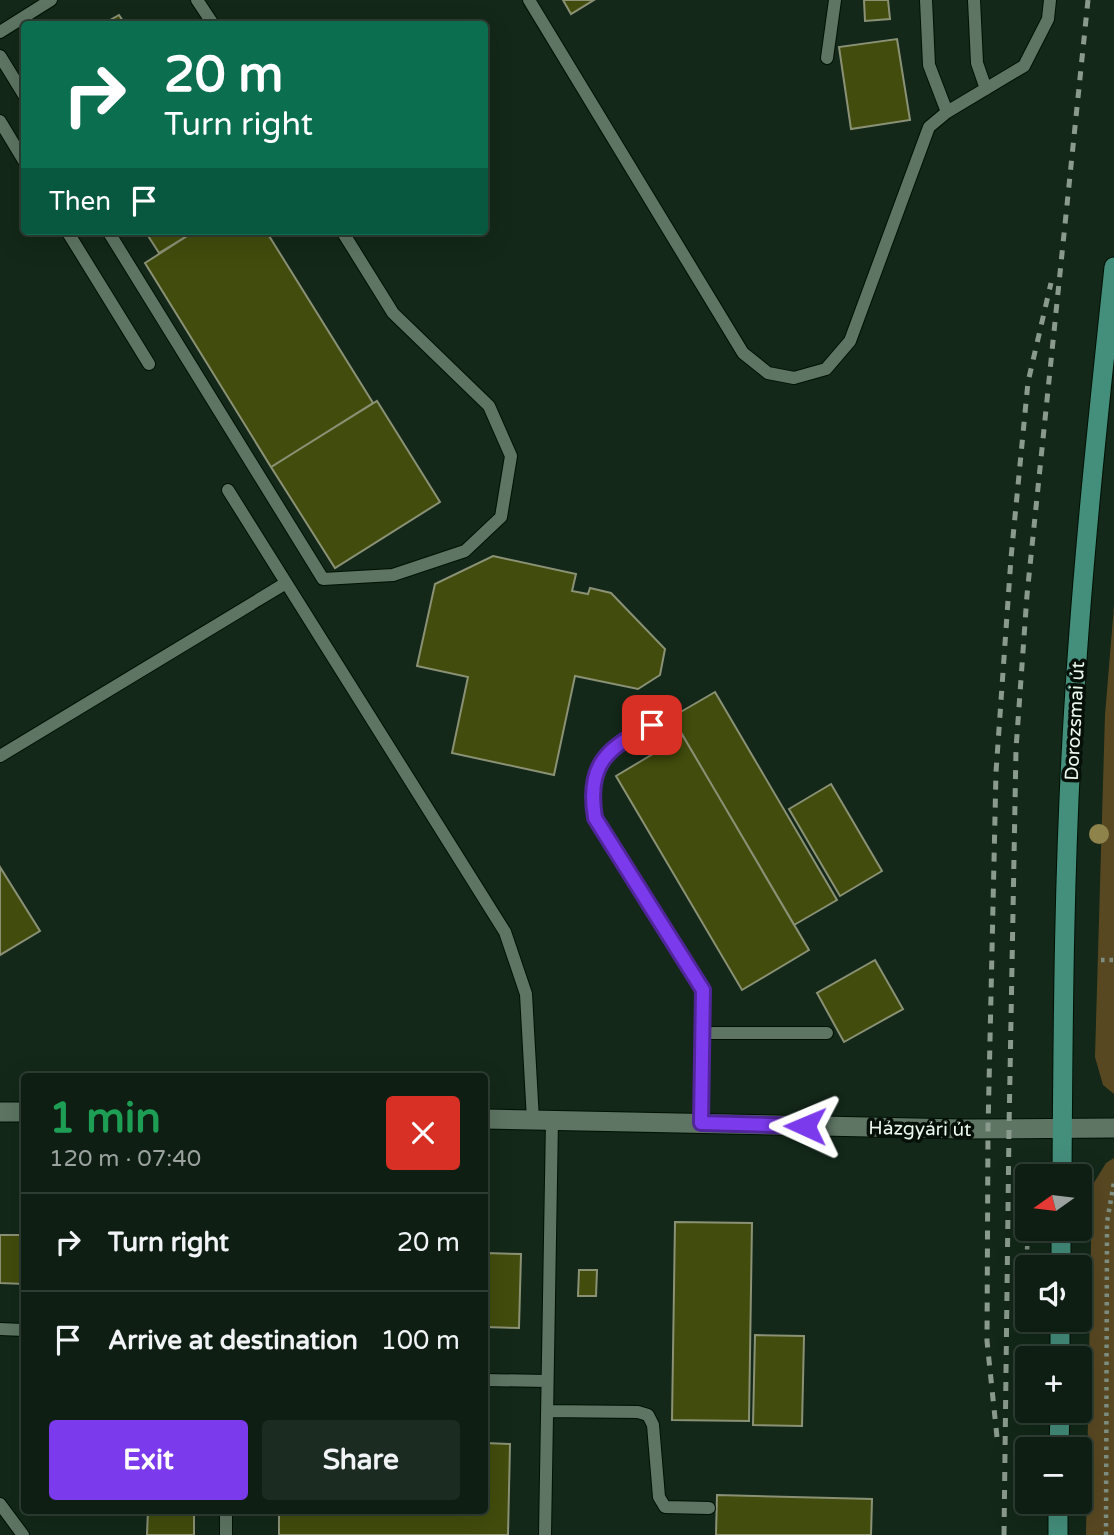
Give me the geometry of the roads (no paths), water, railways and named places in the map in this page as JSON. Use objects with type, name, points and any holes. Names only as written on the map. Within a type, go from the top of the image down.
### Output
[{"type":"main road","name":"Dorozsmai út","points":[[1062,1164],[1066,870],[1075,690],[1091,484],[1113,279]]},
{"type":"main road","points":[[1058,1514],[1058,1535]]},
{"type":"street","points":[[0,1112],[21,1112]]},
{"type":"street","name":"Házgyári út","points":[[488,1119],[962,1129],[1114,1128]]},
{"type":"lane","points":[[0,32],[51,0]]},
{"type":"lane","points":[[197,0],[211,21]]},
{"type":"lane","points":[[529,0],[743,353],[768,373],[794,378],[826,369],[850,341],[929,128],[947,112],[1024,66],[1048,19],[1050,0]]},
{"type":"lane","points":[[827,58],[835,0]]},
{"type":"lane","points":[[926,0],[929,65],[947,112]]},
{"type":"lane","points":[[974,0],[977,63],[986,89]]},
{"type":"lane","points":[[0,55],[21,90]]},
{"type":"lane","points":[[0,121],[21,156]]},
{"type":"lane","points":[[70,235],[149,364]]},
{"type":"lane","points":[[110,235],[323,579],[393,575],[465,551],[501,517],[511,456],[489,406],[393,313],[344,235]]},
{"type":"lane","points":[[228,490],[505,932],[526,994],[542,1120],[547,1381],[545,1535]]},
{"type":"lane","points":[[0,756],[286,583]]},
{"type":"lane","points":[[652,725],[625,739],[603,757],[592,798],[595,818],[703,990],[701,1123]]},
{"type":"lane","points":[[702,1033],[827,1033]]},
{"type":"lane","points":[[0,1329],[21,1330]]},
{"type":"lane","points":[[488,1380],[547,1381]]},
{"type":"lane","points":[[547,1411],[638,1412],[648,1415],[653,1425],[659,1497],[665,1507],[709,1508]]},
{"type":"lane","points":[[0,1504],[23,1535]]},
{"type":"lane","points":[[226,1514],[226,1535]]},
{"type":"railway","points":[[1004,1535],[1016,749],[1027,595],[1088,0]]},
{"type":"railway","points":[[997,1437],[987,1341],[988,1129],[996,772],[1011,558],[1028,382],[1051,283]]}]
